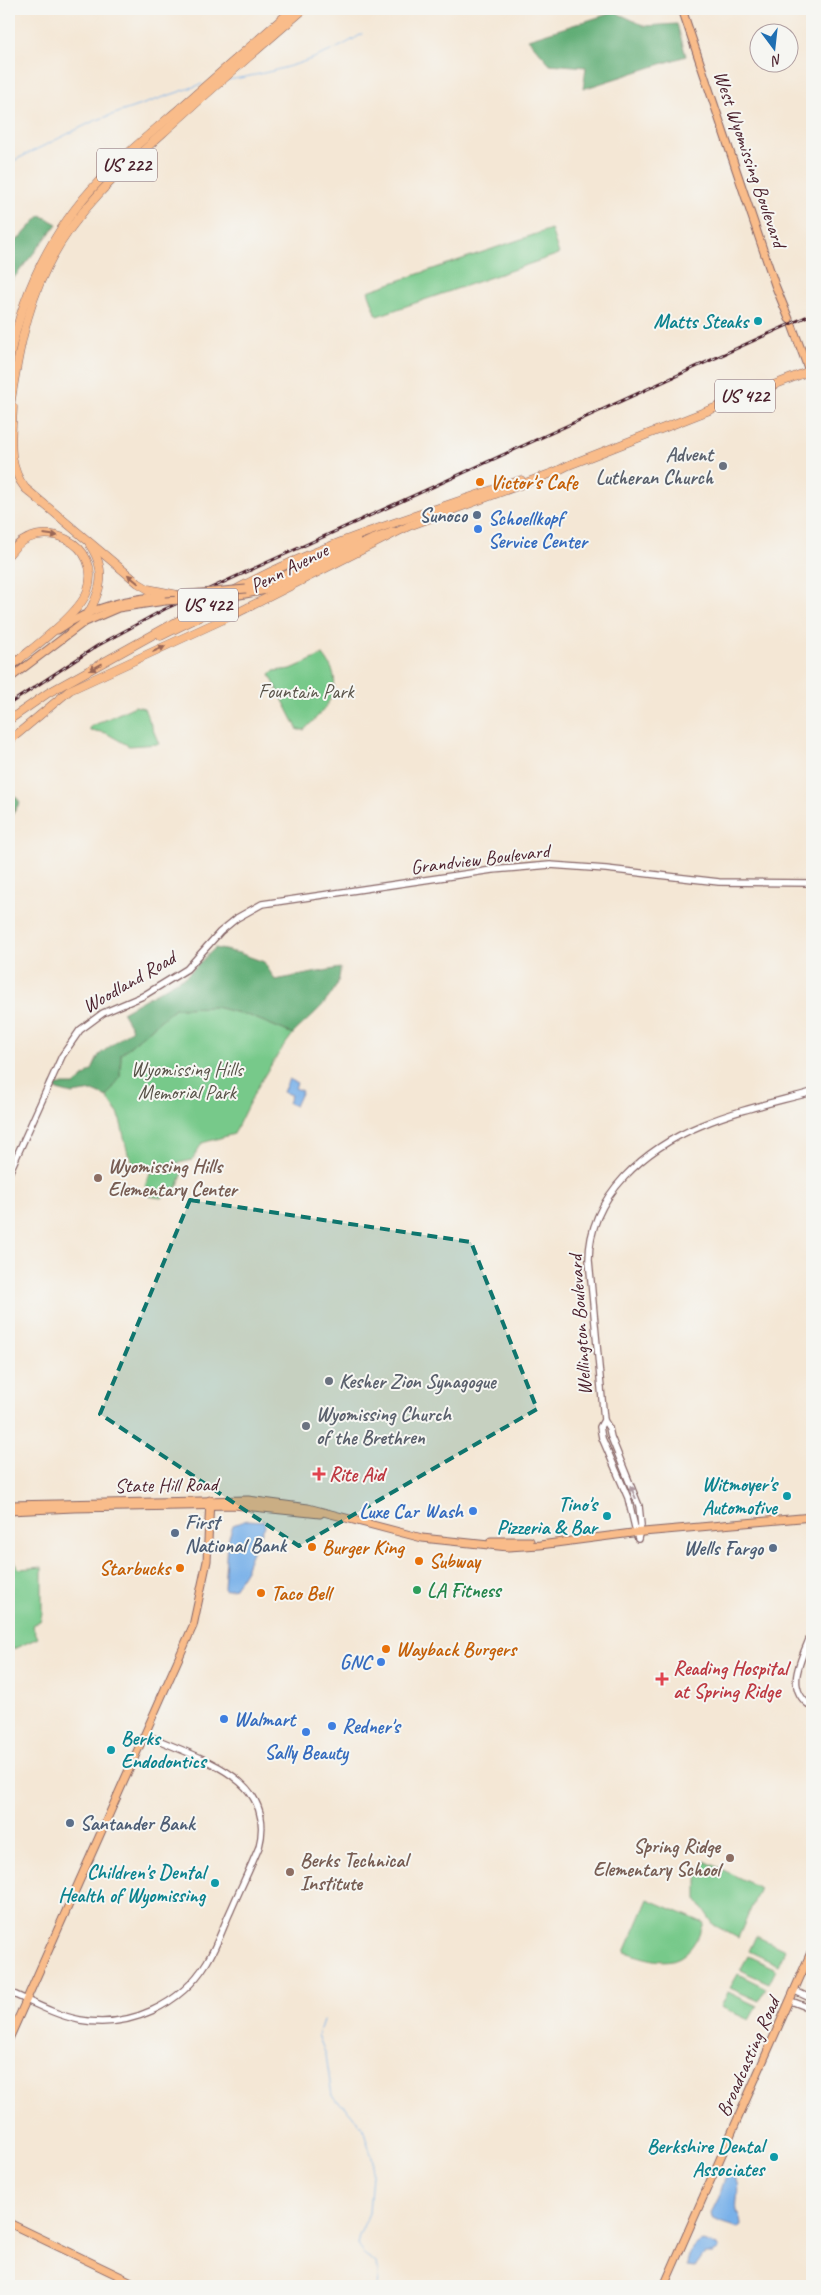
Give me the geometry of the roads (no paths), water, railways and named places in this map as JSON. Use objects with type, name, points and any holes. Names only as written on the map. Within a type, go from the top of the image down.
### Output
[{"type":"highway","name":"US 222","points":[[9,361],[17,326],[32,281],[61,228],[82,200],[120,160],[293,9]]},
{"type":"highway","name":"US 222","points":[[11,415],[21,339],[31,303],[46,268],[78,216],[117,174],[304,9]]},
{"type":"highway","name":"Penn Avenue","points":[[9,740],[70,690],[235,614],[409,526],[555,472],[811,371]]},
{"type":"highway","points":[[11,415],[11,457],[17,476],[25,488],[142,586],[178,595]]},
{"type":"highway","name":"Penn Avenue","points":[[9,720],[48,693],[282,565],[373,528],[553,468],[564,467]]},
{"type":"highway","points":[[78,533],[92,549],[100,571],[98,596],[83,623]]},
{"type":"highway","points":[[9,554],[19,543],[31,536],[55,534],[76,546],[87,562],[89,573],[87,592],[78,608],[16,662]]},
{"type":"highway","points":[[123,652],[218,608],[229,607],[235,614]]},
{"type":"main road","name":"West Wyomissing Boulevard","points":[[682,9],[775,285],[811,371]]},
{"type":"main road","name":"Penn Avenue","points":[[9,668],[68,624],[89,612],[119,601],[246,589],[283,576],[407,517]]},
{"type":"main road","name":"Penn Avenue","points":[[9,679],[83,623],[118,608],[165,601],[229,597],[268,590],[372,539],[409,526]]},
{"type":"main road","name":"State Hill Road","points":[[9,1505],[210,1503],[258,1506],[314,1515],[324,1513],[422,1538],[508,1547],[812,1516]]},
{"type":"main road","name":"State Hill Road","points":[[9,1511],[210,1503]]},
{"type":"main road","points":[[9,2040],[146,1734],[197,1612],[207,1561],[210,1503]]},
{"type":"main road","name":"Broadcasting Road","points":[[664,2286],[812,1950]]},
{"type":"main road","points":[[9,2223],[140,2286]]},
{"type":"street","points":[[811,371],[812,381]]},
{"type":"street","name":"Grandview Boulevard","points":[[220,932],[237,918],[262,904],[526,867],[587,867],[719,882],[812,884]]},
{"type":"street","name":"Woodland Road","points":[[9,1173],[62,1056],[76,1035],[103,1013],[143,996],[187,970],[220,932]]},
{"type":"street","name":"Wellington Boulevard","points":[[638,1533],[630,1503],[602,1438],[600,1427],[604,1420],[589,1253],[593,1228],[605,1199],[629,1172],[683,1133],[714,1120],[812,1092]]},
{"type":"street","points":[[812,1632],[795,1677],[800,1696],[812,1706]]},
{"type":"street","points":[[9,1992],[71,2018],[100,2022],[131,2018],[162,2006],[189,1985],[207,1962],[261,1840],[262,1822],[258,1806],[250,1790],[232,1774],[146,1734]]},
{"type":"street","points":[[795,1991],[812,1999]]},
{"type":"street","points":[[791,2001],[812,2009]]},
{"type":"water","points":[[289,1079],[297,1083],[295,1088],[302,1091],[295,1106],[288,1103],[291,1095],[283,1092]]},
{"type":"water","points":[[247,1520],[264,1521],[265,1526],[254,1547],[246,1570],[235,1588],[225,1590],[227,1543],[233,1525]]},
{"type":"water","points":[[733,2175],[736,2179],[738,2188],[737,2211],[741,2226],[738,2228],[715,2220],[712,2218],[711,2213],[725,2178]]},
{"type":"water","points":[[703,2241],[717,2246],[719,2250],[713,2254],[704,2254],[695,2267],[687,2266],[692,2250]]},
{"type":"waterway","points":[[228,80],[298,64],[331,51],[362,34]]},
{"type":"waterway","points":[[9,163],[94,121],[202,84]]},
{"type":"waterway","points":[[323,2020],[318,2035],[326,2055],[332,2096],[348,2110],[363,2128],[373,2161],[369,2213],[357,2245],[378,2268],[377,2286]]},
{"type":"railway","points":[[9,704],[97,646],[165,609],[812,314]]},
{"type":"place","name":"Matts Steaks","points":[[758,321]]},
{"type":"place","name":"Advent Lutheran Church","points":[[723,466]]},
{"type":"place","name":"Victor's Cafe","points":[[480,482]]},
{"type":"place","name":"Sunoco","points":[[477,515]]},
{"type":"place","name":"Schoellkopf Service Center","points":[[478,529]]},
{"type":"place","name":"Wyomissing Hills Elementary Center","points":[[98,1178]]},
{"type":"place","name":"Kesher Zion Synagogue","points":[[329,1381]]},
{"type":"place","name":"Wyomissing Church of the Brethren","points":[[306,1426]]},
{"type":"place","name":"Rite Aid","points":[[319,1474]]},
{"type":"place","name":"Witmoyer's Automotive","points":[[787,1496]]},
{"type":"place","name":"Luxe Car Wash","points":[[473,1511]]},
{"type":"place","name":"Tino's Pizzeria & Bar","points":[[607,1516]]},
{"type":"place","name":"First National Bank","points":[[175,1533]]},
{"type":"place","name":"Burger King","points":[[312,1547]]},
{"type":"place","name":"Wells Fargo","points":[[773,1548]]},
{"type":"place","name":"Subway","points":[[419,1561]]},
{"type":"place","name":"Starbucks","points":[[180,1568]]},
{"type":"place","name":"LA Fitness","points":[[417,1590]]},
{"type":"place","name":"Taco Bell","points":[[261,1593]]},
{"type":"place","name":"Wayback Burgers","points":[[386,1649]]},
{"type":"place","name":"GNC","points":[[381,1662]]},
{"type":"place","name":"Reading Hospital at Spring Ridge","points":[[662,1679]]},
{"type":"place","name":"Walmart","points":[[224,1719]]},
{"type":"place","name":"Redner's","points":[[332,1726]]},
{"type":"place","name":"Sally Beauty","points":[[306,1732]]},
{"type":"place","name":"Berks Endodontics","points":[[111,1750]]},
{"type":"place","name":"Santander Bank","points":[[70,1823]]},
{"type":"place","name":"Spring Ridge Elementary School","points":[[730,1858]]},
{"type":"place","name":"Berks Technical Institute","points":[[290,1872]]},
{"type":"place","name":"Children's Dental Health of Wyomissing","points":[[215,1883]]},
{"type":"place","name":"Berkshire Dental Associates","points":[[774,2157]]},
{"type":"park label","name":"Fountain Park","points":[[306,691]]},
{"type":"park label","name":"Wyomissing Hills Memorial Park","points":[[187,1080]]}]
